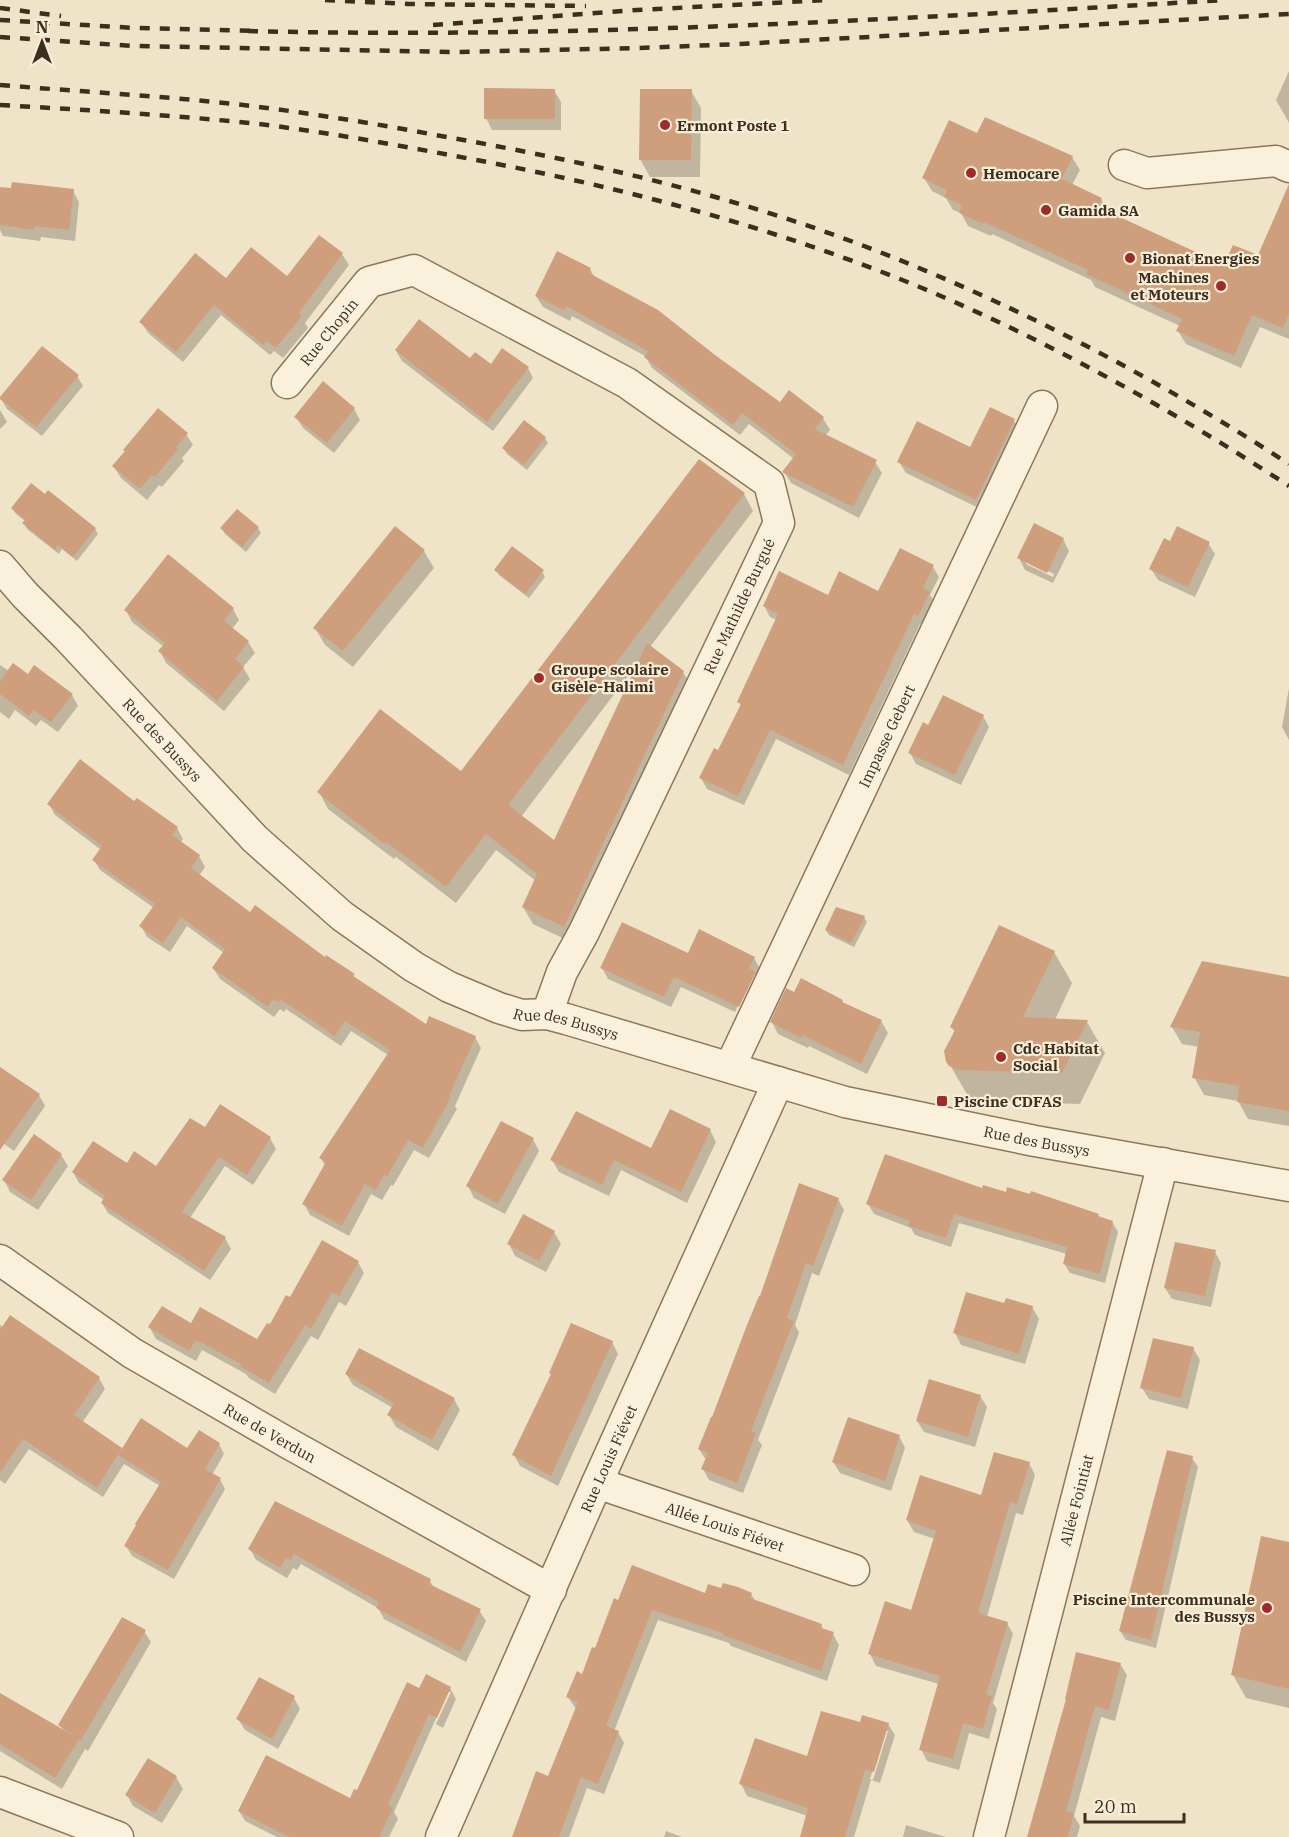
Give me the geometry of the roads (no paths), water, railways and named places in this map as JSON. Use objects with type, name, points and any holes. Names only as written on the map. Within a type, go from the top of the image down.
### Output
[{"type":"street","points":[[1124,165],[1147,173],[1276,161],[1289,167]]},
{"type":"street","name":"Rue Mathilde Burgué","points":[[369,282],[414,270],[627,383],[770,483],[779,523],[584,932],[561,972],[548,1014]]},
{"type":"street","name":"Rue Chopin","points":[[287,383],[369,282]]},
{"type":"street","name":"Impasse Gebert","points":[[730,1067],[1042,406]]},
{"type":"street","name":"Rue des Bussys","points":[[0,566],[25,596],[77,647],[255,839],[342,916],[414,967],[449,987],[522,1015],[548,1014],[845,1102],[919,1118],[1289,1186]]},
{"type":"street","name":"Rue Louis Fiévet","points":[[441,1837],[597,1483],[778,1082]]},
{"type":"street","name":"Allée Fointiat","points":[[990,1837],[1163,1163]]},
{"type":"street","name":"Rue de Verdun","points":[[0,1260],[132,1353],[551,1590]]},
{"type":"street","name":"Allée Louis Fiévet","points":[[597,1483],[854,1570]]},
{"type":"street","points":[[0,1792],[118,1837]]},
{"type":"railway","points":[[325,0],[409,4],[586,6]]},
{"type":"railway","points":[[433,25],[637,10],[828,0]]},
{"type":"railway","points":[[248,31],[370,33],[615,30],[737,26],[1226,0]]},
{"type":"railway","points":[[0,8],[61,16]]},
{"type":"railway","points":[[0,37],[134,46],[456,52],[739,44],[1289,14]]},
{"type":"railway","points":[[0,20],[135,28],[256,31]]},
{"type":"railway","points":[[0,85],[220,103],[346,120],[548,156],[655,181],[761,210],[813,227],[920,268],[1029,317],[1187,401],[1289,464]]},
{"type":"railway","points":[[0,105],[194,118],[333,134],[574,180],[750,227],[808,245],[922,288],[1017,331],[1155,404],[1289,486]]},
{"type":"place","name":"Ermont Poste 1","points":[[665,125]]},
{"type":"place","name":"Hemocare","points":[[971,173]]},
{"type":"place","name":"Gamida SA","points":[[1046,210]]},
{"type":"place","name":"Bionat Energies","points":[[1130,258]]},
{"type":"place","name":"Machines et Moteurs","points":[[1221,286]]},
{"type":"place","name":"Groupe scolaire Gisèle-Halimi","points":[[539,678]]},
{"type":"place","name":"Cdc Habitat Social","points":[[1001,1057]]},
{"type":"place","name":"Piscine CDFAS","points":[[942,1101]]},
{"type":"place","name":"Piscine Intercommunale des Bussys","points":[[1267,1608]]}]
